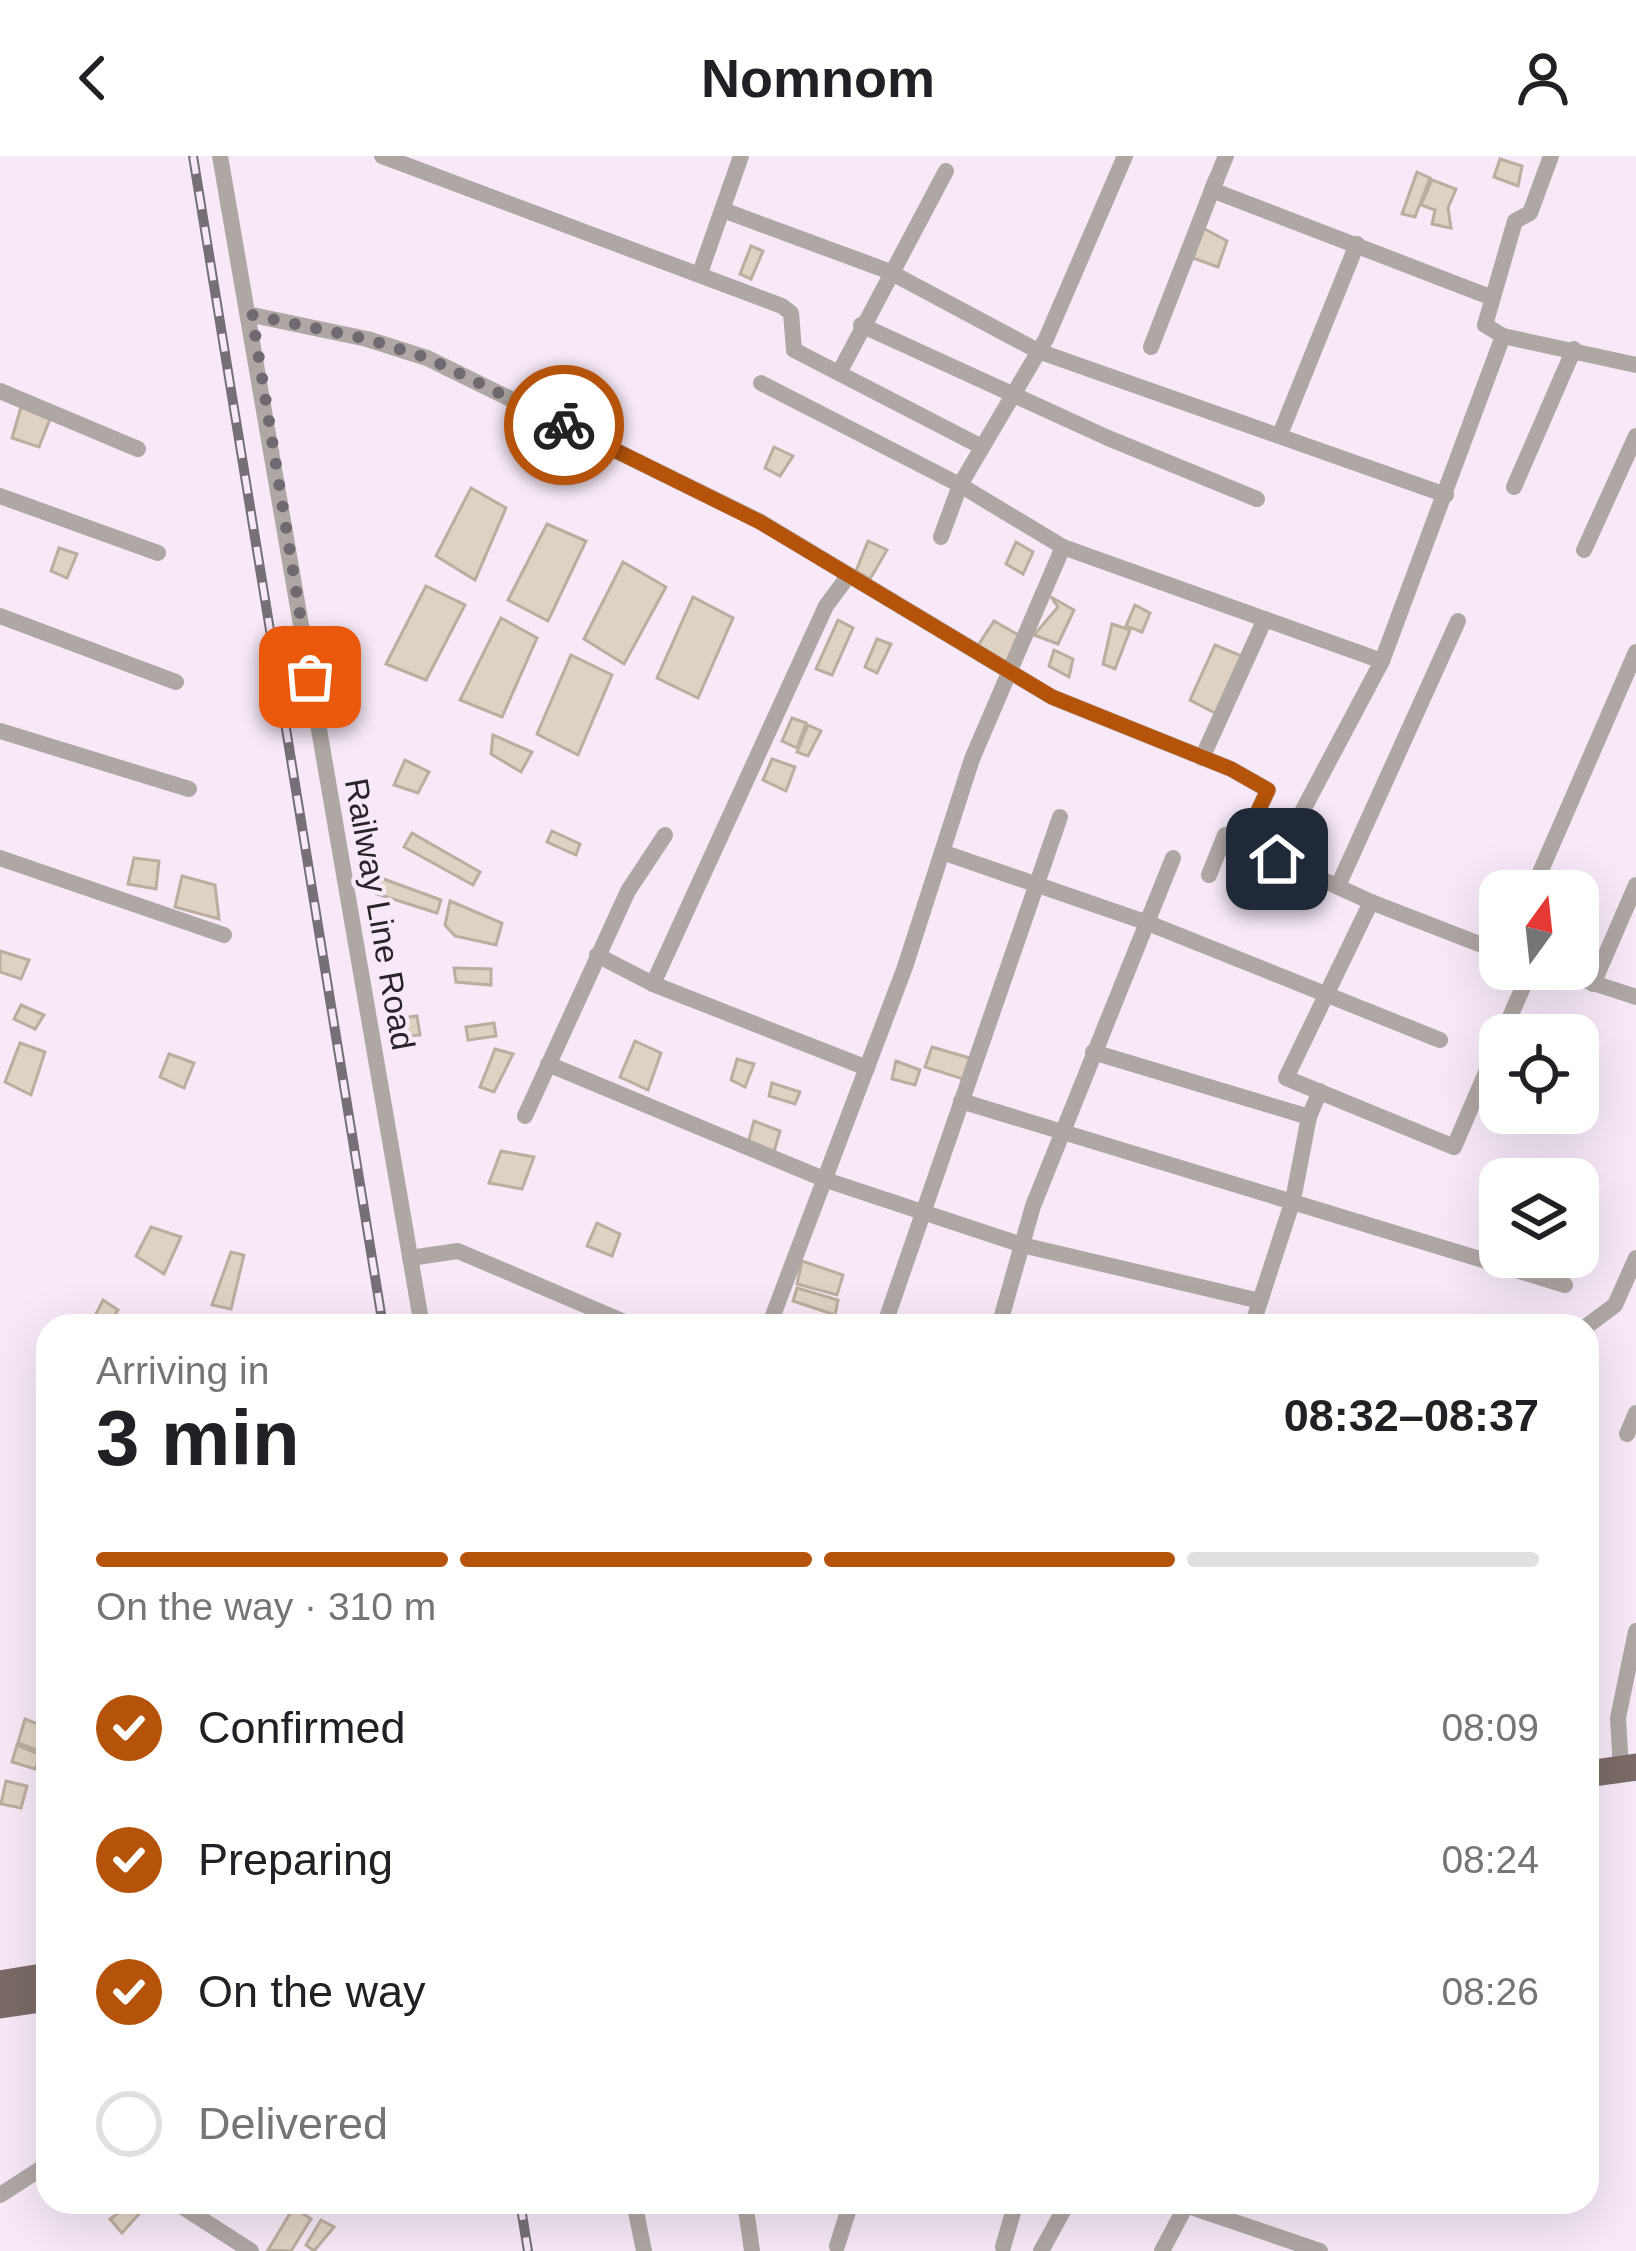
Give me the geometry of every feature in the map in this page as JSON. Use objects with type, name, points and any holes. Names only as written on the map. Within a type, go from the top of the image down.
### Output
[{"type":"main road","points":[[0,1984],[36,1978]]},
{"type":"main road","points":[[0,2005],[36,1999]]},
{"type":"main road","points":[[0,2023],[36,2018]]},
{"type":"street","name":"Railway Line Road","points":[[220,156],[252,315],[420,1314]]},
{"type":"street","points":[[382,156],[782,306],[791,314],[794,350],[982,447]]},
{"type":"street","points":[[700,273],[741,156]]},
{"type":"street","points":[[941,537],[960,485],[1038,351],[1125,156]]},
{"type":"street","points":[[1551,156],[1530,213],[1514,221],[1485,325],[1503,336],[1636,364]]},
{"type":"street","points":[[1223,163],[1212,190],[1490,297]]},
{"type":"street","points":[[1151,347],[1223,163]]},
{"type":"street","points":[[839,373],[946,171]]},
{"type":"street","points":[[723,210],[889,272],[1038,351],[1281,432],[1446,495]]},
{"type":"street","points":[[1281,432],[1357,244]]},
{"type":"street","points":[[252,315],[367,339],[428,358],[760,522],[1052,697],[1268,790],[1243,843]]},
{"type":"street","points":[[861,325],[1257,499]]},
{"type":"street","points":[[1277,859],[1382,662],[1503,336]]},
{"type":"street","points":[[1514,487],[1574,349]]},
{"type":"street","points":[[761,383],[960,485],[1063,547],[1382,662]]},
{"type":"street","points":[[0,391],[138,448]]},
{"type":"street","points":[[1584,550],[1636,436]]},
{"type":"street","points":[[0,496],[158,553]]},
{"type":"street","points":[[775,1314],[1010,671],[1063,547]]},
{"type":"street","points":[[653,984],[826,606],[849,575]]},
{"type":"street","points":[[0,616],[176,682]]},
{"type":"street","points":[[1202,758],[1265,619]]},
{"type":"street","points":[[1338,886],[1458,621]]},
{"type":"street","points":[[1541,870],[1636,652]]},
{"type":"street","points":[[0,731],[189,789]]},
{"type":"street","points":[[888,1314],[1060,817]]},
{"type":"street","points":[[525,1116],[628,891],[665,835]]},
{"type":"street","points":[[1209,875],[1225,835],[1371,902],[1479,944]]},
{"type":"street","points":[[942,852],[1148,923],[1328,991],[1440,1040]]},
{"type":"street","points":[[0,858],[224,934]]},
{"type":"street","points":[[1003,1314],[1022,1245],[1093,1052],[1172,858]]},
{"type":"street","points":[[1599,972],[1636,885]]},
{"type":"street","points":[[1371,902],[1286,1078],[1454,1147],[1479,1088]]},
{"type":"street","points":[[597,955],[653,984],[867,1068]]},
{"type":"street","points":[[1599,986],[1636,998]]},
{"type":"street","points":[[1093,1052],[1309,1118]]},
{"type":"street","points":[[548,1064],[826,1180],[1022,1245],[1260,1301]]},
{"type":"street","points":[[1256,1314],[1293,1200],[1309,1118],[1320,1091]]},
{"type":"street","points":[[962,1101],[1564,1285]]},
{"type":"street","points":[[410,1258],[458,1251],[606,1314]]},
{"type":"street","points":[[1599,1317],[1615,1305],[1636,1258]]},
{"type":"street","points":[[1627,1434],[1636,1413]]},
{"type":"street","points":[[1628,1768],[1618,1718],[1636,1630]]},
{"type":"street","points":[[0,2195],[36,2172]]},
{"type":"street","points":[[194,2214],[251,2251]]},
{"type":"street","points":[[636,2214],[644,2251]]},
{"type":"street","points":[[747,2214],[752,2251]]},
{"type":"street","points":[[837,2246],[847,2214]]},
{"type":"street","points":[[1003,2247],[1013,2214]]},
{"type":"street","points":[[1041,2251],[1061,2214]]},
{"type":"street","points":[[1162,2251],[1179,2214]]},
{"type":"street","points":[[1215,2214],[1320,2251]]},
{"type":"building","points":[[1500,159],[1522,166],[1518,186],[1494,177]]},
{"type":"building","points":[[1417,172],[1430,178],[1415,217],[1402,214]]},
{"type":"building","points":[[1432,180],[1456,189],[1448,208],[1451,228],[1432,224],[1435,210],[1421,205]]},
{"type":"building","points":[[1203,228],[1227,241],[1218,267],[1193,258]]},
{"type":"building","points":[[751,246],[763,251],[751,279],[740,274]]},
{"type":"building","points":[[21,407],[50,419],[39,447],[12,438]]},
{"type":"building","points":[[774,447],[793,456],[780,476],[765,468]]},
{"type":"building","points":[[471,488],[506,508],[475,580],[436,556]]},
{"type":"building","points":[[547,524],[586,541],[548,621],[508,600]]},
{"type":"building","points":[[868,541],[887,550],[870,579],[856,571]]},
{"type":"building","points":[[1016,542],[1033,552],[1023,574],[1006,564]]},
{"type":"building","points":[[59,548],[77,554],[67,578],[51,571]]},
{"type":"building","points":[[623,562],[666,587],[624,664],[584,639]]},
{"type":"building","points":[[426,586],[465,605],[426,680],[386,664]]},
{"type":"building","points":[[693,597],[733,618],[698,698],[657,678]]},
{"type":"building","points":[[1051,597],[1074,610],[1058,644],[1034,635],[1058,607]]},
{"type":"building","points":[[1135,605],[1150,613],[1142,632],[1126,626]]},
{"type":"building","points":[[501,618],[537,638],[502,717],[460,700]]},
{"type":"building","points":[[838,620],[853,628],[832,675],[816,669]]},
{"type":"building","points":[[994,621],[1020,636],[1007,663],[977,647]]},
{"type":"building","points":[[1112,624],[1130,630],[1115,669],[1103,664]]},
{"type":"building","points":[[877,639],[891,644],[877,673],[865,667]]},
{"type":"building","points":[[1215,645],[1244,657],[1217,714],[1190,700]]},
{"type":"building","points":[[1054,650],[1073,659],[1069,677],[1049,666]]},
{"type":"building","points":[[571,655],[612,675],[578,755],[537,734]]},
{"type":"building","points":[[792,718],[806,723],[797,748],[782,741]]},
{"type":"building","points":[[808,725],[821,731],[808,756],[797,752]]},
{"type":"building","points":[[493,735],[532,752],[521,772],[491,754]]},
{"type":"building","points":[[772,759],[795,767],[786,791],[763,780]]},
{"type":"building","points":[[405,760],[429,772],[418,793],[394,785]]},
{"type":"building","points":[[552,831],[580,844],[576,855],[547,842]]},
{"type":"building","points":[[412,833],[480,872],[473,885],[404,847]]},
{"type":"building","points":[[134,858],[159,861],[156,889],[128,884]]},
{"type":"building","points":[[182,876],[215,885],[219,919],[175,907]]},
{"type":"building","points":[[381,878],[441,900],[437,913],[377,894]]},
{"type":"building","points":[[450,901],[502,923],[496,945],[455,936],[445,925]]},
{"type":"building","points":[[0,951],[29,960],[21,979],[0,972]]},
{"type":"building","points":[[454,968],[491,969],[491,985],[456,982]]},
{"type":"building","points":[[21,1005],[44,1015],[35,1029],[14,1019]]},
{"type":"building","points":[[417,1016],[420,1035],[397,1037],[394,1019]]},
{"type":"building","points":[[494,1023],[496,1036],[468,1040],[466,1027]]},
{"type":"building","points":[[635,1041],[661,1053],[648,1090],[620,1077]]},
{"type":"building","points":[[20,1043],[45,1052],[31,1095],[5,1082]]},
{"type":"building","points":[[932,1047],[970,1058],[963,1079],[925,1067]]},
{"type":"building","points":[[495,1049],[513,1054],[494,1092],[480,1087]]},
{"type":"building","points":[[169,1054],[194,1063],[184,1088],[160,1077]]},
{"type":"building","points":[[737,1059],[754,1064],[745,1087],[731,1080]]},
{"type":"building","points":[[896,1061],[920,1070],[915,1085],[892,1079]]},
{"type":"building","points":[[772,1083],[800,1092],[795,1104],[769,1096]]},
{"type":"building","points":[[754,1121],[780,1131],[774,1152],[748,1143]]},
{"type":"building","points":[[501,1151],[534,1157],[522,1189],[489,1183]]},
{"type":"building","points":[[597,1223],[620,1234],[612,1256],[587,1246]]},
{"type":"building","points":[[151,1227],[181,1237],[164,1274],[136,1256]]},
{"type":"building","points":[[231,1252],[244,1255],[231,1309],[212,1305]]},
{"type":"building","points":[[802,1261],[843,1275],[837,1295],[797,1284]]},
{"type":"building","points":[[797,1288],[838,1300],[835,1314],[793,1301]]},
{"type":"building","points":[[103,1300],[118,1310],[116,1314],[96,1314]]},
{"type":"building","points":[[25,1719],[36,1723],[36,1750],[18,1743]]},
{"type":"building","points":[[17,1745],[36,1753],[35,1769],[12,1762]]},
{"type":"building","points":[[6,1781],[27,1786],[21,1808],[1,1804]]},
{"type":"building","points":[[117,2214],[139,2214],[122,2233],[110,2219]]},
{"type":"building","points":[[290,2214],[311,2219],[291,2251],[268,2250]]},
{"type":"building","points":[[321,2220],[334,2227],[314,2251],[306,2245]]},
{"type":"railway","points":[[193,156],[381,1314]]},
{"type":"railway","points":[[522,2214],[528,2251]]},
{"type":"way so far","points":[[310,677],[252,315],[367,339],[428,358],[564,425]]},
{"type":"route","points":[[564,425],[760,522],[1052,697],[1231,769],[1268,790],[1243,843],[1277,859]]}]
